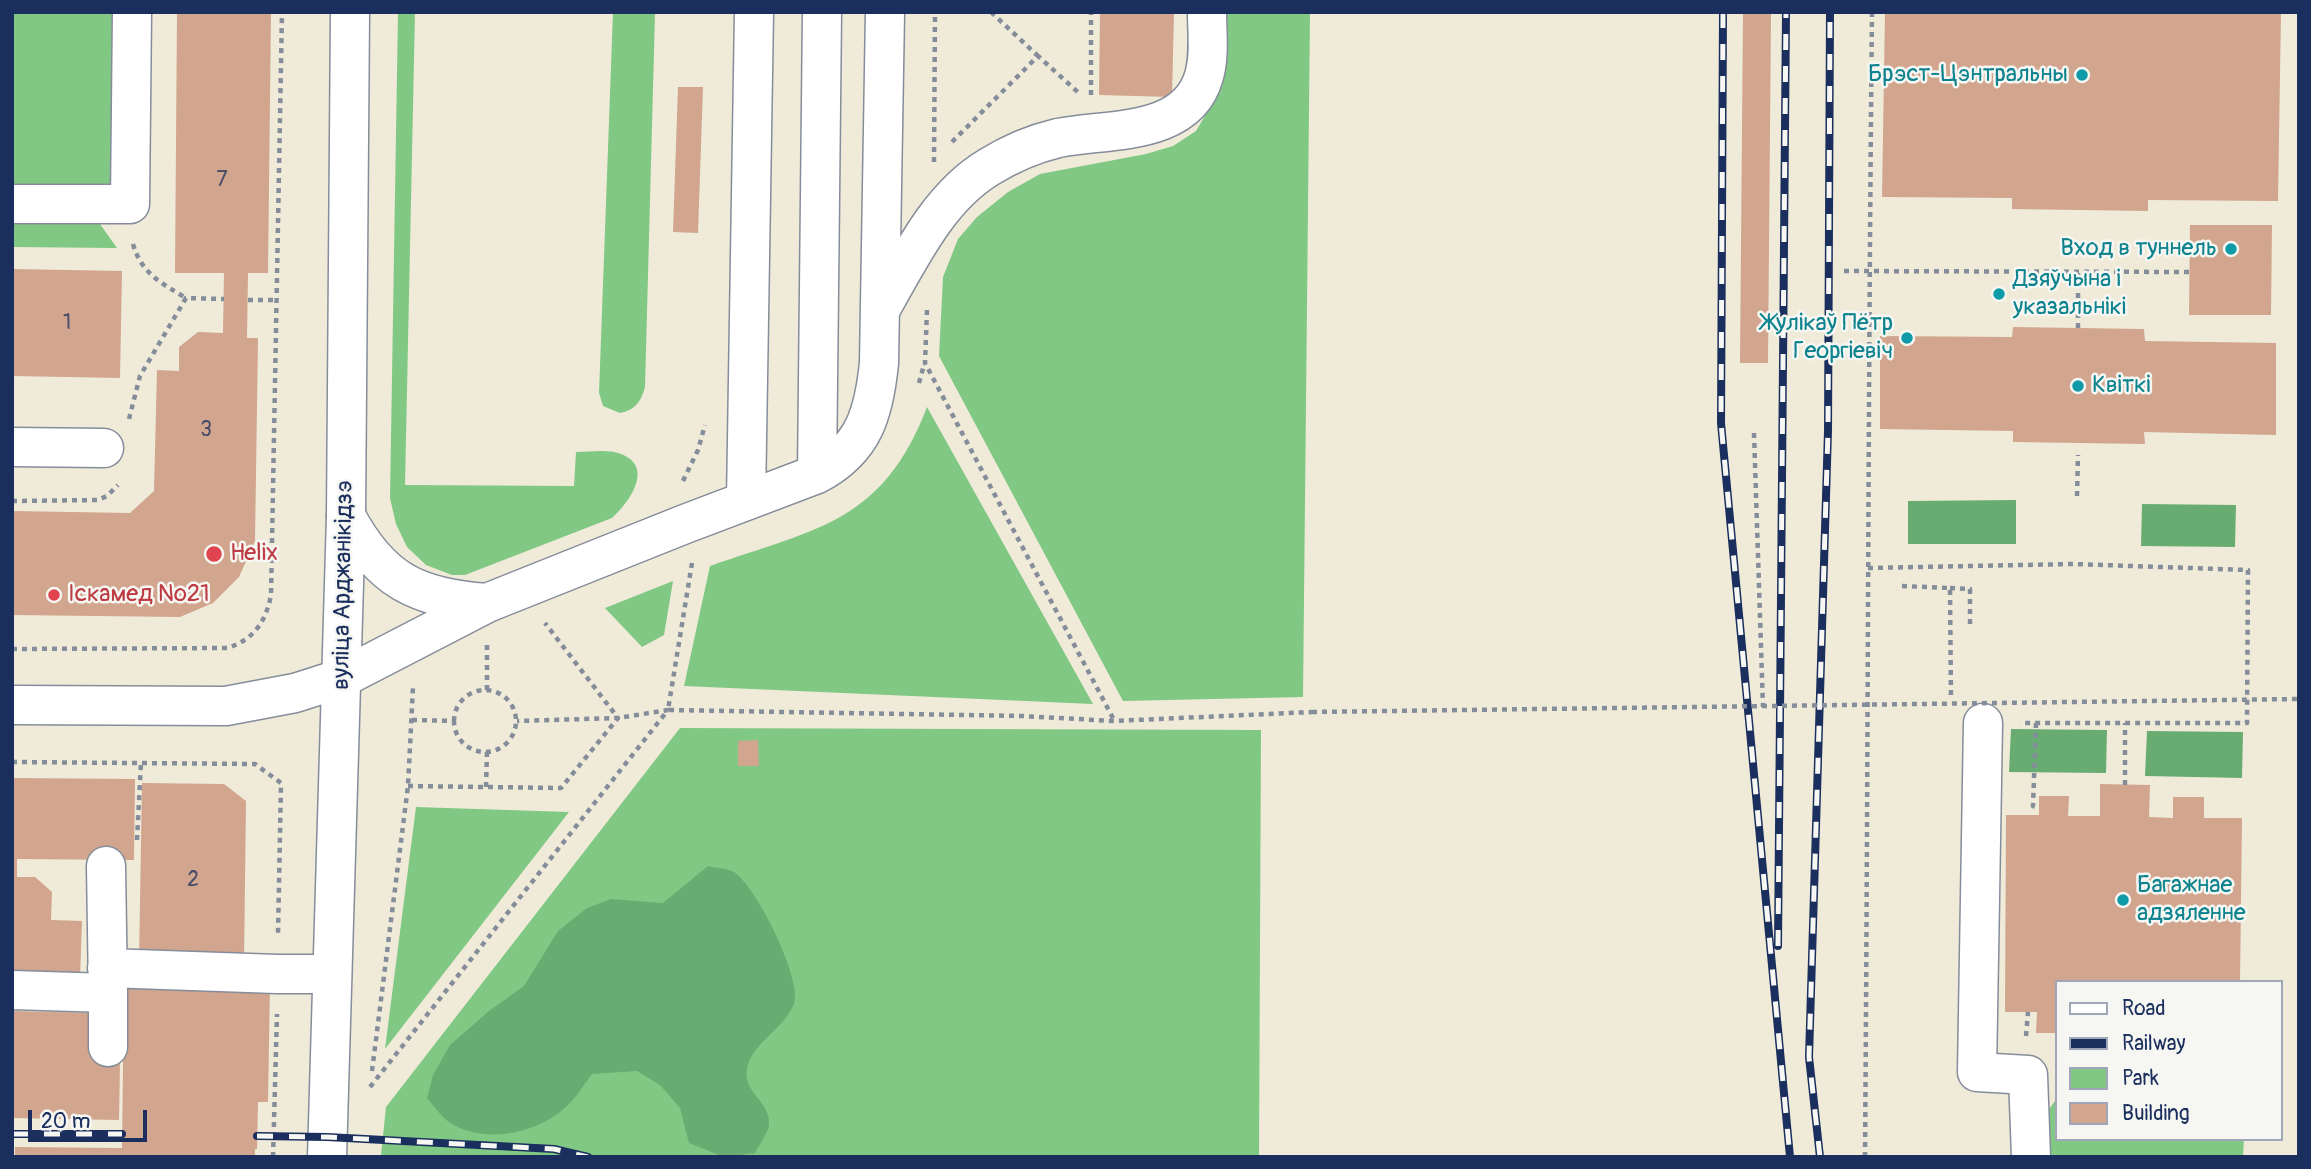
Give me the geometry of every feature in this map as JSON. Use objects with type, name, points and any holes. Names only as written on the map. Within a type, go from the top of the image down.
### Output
[{"type":"main road","points":[[12,204],[130,205],[132,12]]},
{"type":"main road","name":"вуліца Арджанікідзэ","points":[[327,1157],[346,516],[350,12]]},
{"type":"main road","points":[[746,501],[754,12]]},
{"type":"main road","points":[[817,474],[822,12]]},
{"type":"main road","points":[[12,705],[226,706],[295,693],[342,678],[487,603],[817,474],[836,462],[850,449],[869,418],[876,393],[881,310],[886,12]]},
{"type":"main road","points":[[881,310],[929,227],[949,202],[986,169],[1020,151],[1055,139],[1163,122],[1184,108],[1205,75],[1207,12]]},
{"type":"main road","points":[[12,447],[104,449]]},
{"type":"main road","points":[[346,516],[360,542],[375,561],[393,576],[438,597],[487,603]]},
{"type":"main road","points":[[1967,713],[1977,1072],[2028,1075],[2031,1157]]},
{"type":"main road","points":[[106,866],[108,1047]]},
{"type":"main road","points":[[12,990],[108,981],[332,974]]},
{"type":"path","points":[[12,649],[227,648],[238,645],[257,631],[269,607],[278,300],[282,12]]},
{"type":"path","points":[[929,227],[934,160],[935,12]]},
{"type":"path","points":[[991,12],[1091,103],[1091,12]]},
{"type":"path","points":[[1865,1157],[1872,12]]},
{"type":"path","points":[[934,160],[1038,56]]},
{"type":"path","points":[[130,205],[134,246],[142,265],[155,279],[186,298]]},
{"type":"path","points":[[1844,271],[2190,272]]},
{"type":"path","points":[[2078,273],[2078,328]]},
{"type":"path","points":[[248,300],[278,300]]},
{"type":"path","points":[[927,309],[925,363],[1114,721]]},
{"type":"path","points":[[1754,433],[1763,706]]},
{"type":"path","points":[[2077,496],[2078,455]]},
{"type":"path","points":[[370,1086],[668,710],[693,555]]},
{"type":"path","points":[[1868,568],[2073,565],[2248,570],[2247,723],[2036,723],[1967,713]]},
{"type":"path","points":[[1902,586],[1970,589],[1970,628]]},
{"type":"path","points":[[1950,588],[1967,713]]},
{"type":"path","points":[[534,627],[545,623],[618,718]]},
{"type":"path","points":[[475,646],[487,642],[487,690]]},
{"type":"path","points":[[369,1100],[408,786],[413,679]]},
{"type":"path","points":[[477,690],[487,690],[504,696],[513,707],[517,721],[513,735],[505,746],[478,752],[465,746],[456,735],[453,721],[456,707],[464,696],[477,690]]},
{"type":"path","points":[[517,721],[618,718],[668,710],[1022,716],[1114,721],[1312,712],[1763,706],[1967,713],[2299,699]]},
{"type":"path","points":[[408,786],[561,788],[618,718]]},
{"type":"path","points":[[411,720],[453,721]]},
{"type":"path","points":[[2036,723],[2033,806],[2039,808]]},
{"type":"path","points":[[2124,785],[2125,723]]},
{"type":"path","points":[[486,787],[487,752]]},
{"type":"path","points":[[12,762],[255,764],[281,783]]},
{"type":"path","points":[[138,782],[141,762]]},
{"type":"green space","points":[[12,12],[118,12],[118,197],[12,190]]},
{"type":"green space","points":[[398,12],[415,12],[405,485],[574,486],[576,452],[593,451],[621,454],[631,460],[638,476],[631,495],[612,518],[465,575],[452,575],[426,565],[407,547],[396,524],[390,498]]},
{"type":"green space","points":[[613,12],[655,14],[645,387],[637,404],[620,413],[603,406],[599,393]]},
{"type":"green space","points":[[1225,12],[1310,12],[1303,697],[1123,701],[939,356],[943,277],[958,239],[977,217],[1008,192],[1040,174],[1146,154],[1173,146],[1196,131],[1215,99]]},
{"type":"green space","points":[[12,221],[100,224],[117,248],[12,247]]},
{"type":"green space","points":[[927,407],[1093,704],[684,686],[710,566],[813,530],[867,499],[889,476],[909,446]]},
{"type":"green space","points":[[2016,500],[2016,544],[1908,544],[1908,501]]},
{"type":"green space","points":[[2142,504],[2236,505],[2235,547],[2141,546]]},
{"type":"green space","points":[[673,581],[664,635],[642,647],[605,608]]},
{"type":"green space","points":[[680,728],[1261,730],[1259,1157],[381,1155],[386,1107]]},
{"type":"green space","points":[[2011,729],[2107,730],[2106,773],[2009,772]]},
{"type":"green space","points":[[2147,731],[2243,732],[2242,778],[2145,776]]},
{"type":"green space","points":[[416,807],[569,812],[385,1049]]},
{"type":"green space","points":[[708,866],[734,872],[754,895],[785,955],[795,992],[794,1004],[789,1013],[755,1051],[747,1068],[749,1084],[766,1109],[769,1125],[755,1153],[724,1157],[689,1143],[680,1108],[660,1085],[637,1071],[592,1074],[557,1114],[526,1129],[509,1133],[475,1133],[459,1128],[443,1117],[427,1098],[433,1075],[450,1045],[489,1011],[524,986],[558,931],[587,908],[611,899],[663,903]]},
{"type":"green space","points":[[2056,1099],[2056,1141],[2244,1141],[2243,1157],[2045,1157],[2046,1113]]},
{"type":"building","points":[[177,12],[271,12],[268,273],[248,273],[247,338],[258,338],[255,541],[239,577],[213,603],[180,617],[12,615],[12,511],[130,513],[154,491],[157,370],[179,371],[179,347],[198,332],[223,333],[224,273],[175,273]]},
{"type":"building","points":[[1100,12],[1174,12],[1172,97],[1099,95]]},
{"type":"building","points":[[1743,12],[1771,12],[1768,363],[1740,363]]},
{"type":"building","name":"Брэст-Цэнтральны","points":[[1885,12],[2281,12],[2278,201],[2148,200],[2148,211],[2012,209],[2012,198],[1882,197]]},
{"type":"building","points":[[678,87],[703,87],[698,233],[673,232]]},
{"type":"building","name":"Вход в туннель","points":[[2190,225],[2272,225],[2271,315],[2189,315]]},
{"type":"building","points":[[12,269],[122,271],[120,378],[12,376]]},
{"type":"building","name":"Квіткі","points":[[2013,327],[2144,329],[2145,341],[2276,343],[2276,435],[2144,432],[2145,444],[2013,442],[2013,431],[1880,429],[1880,336],[2012,337]]},
{"type":"building","points":[[758,740],[759,766],[738,766],[738,741]]},
{"type":"building","points":[[12,778],[135,779],[134,860],[17,859],[17,877],[35,877],[52,892],[51,920],[82,921],[80,979],[12,978]]},
{"type":"building","points":[[142,783],[224,784],[246,801],[244,963],[139,962]]},
{"type":"building","name":"Багажнае адзяленне","points":[[2100,784],[2150,785],[2149,817],[2173,818],[2173,797],[2204,797],[2204,818],[2242,818],[2240,980],[2056,980],[2056,1033],[2036,1033],[2037,1012],[2005,1012],[2006,815],[2039,815],[2039,796],[2069,796],[2068,816],[2100,816]]},
{"type":"building","points":[[124,983],[270,984],[268,1102],[258,1102],[255,1157],[15,1157],[15,1147],[122,1148]]},
{"type":"building","points":[[12,1011],[100,1013],[99,1063],[120,1063],[119,1120],[12,1118]]},
{"type":"railway","points":[[1723,12],[1721,423],[1790,1157]]},
{"type":"railway","points":[[1778,946],[1786,12]]},
{"type":"railway","points":[[1820,1157],[1809,1057],[1828,431],[1830,12]]},
{"type":"railway","points":[[12,1134],[122,1134]]},
{"type":"railway","points":[[257,1136],[554,1149],[588,1157]]},
{"type":"place","name":"Брэст-Цэнтральны","points":[[2082,75]]},
{"type":"place","name":"Вход в туннель","points":[[2231,249]]},
{"type":"place","name":"Дзяўчына і указальнікі","points":[[1999,294]]},
{"type":"place","name":"Жулікаў Пётр Георгіевіч","points":[[1907,338]]},
{"type":"place","name":"Квіткі","points":[[2078,386]]},
{"type":"place","name":"Helix","points":[[214,554]]},
{"type":"place","name":"Іскамед №21","points":[[54,595]]},
{"type":"place","name":"Багажнае адзяленне","points":[[2123,900]]}]
